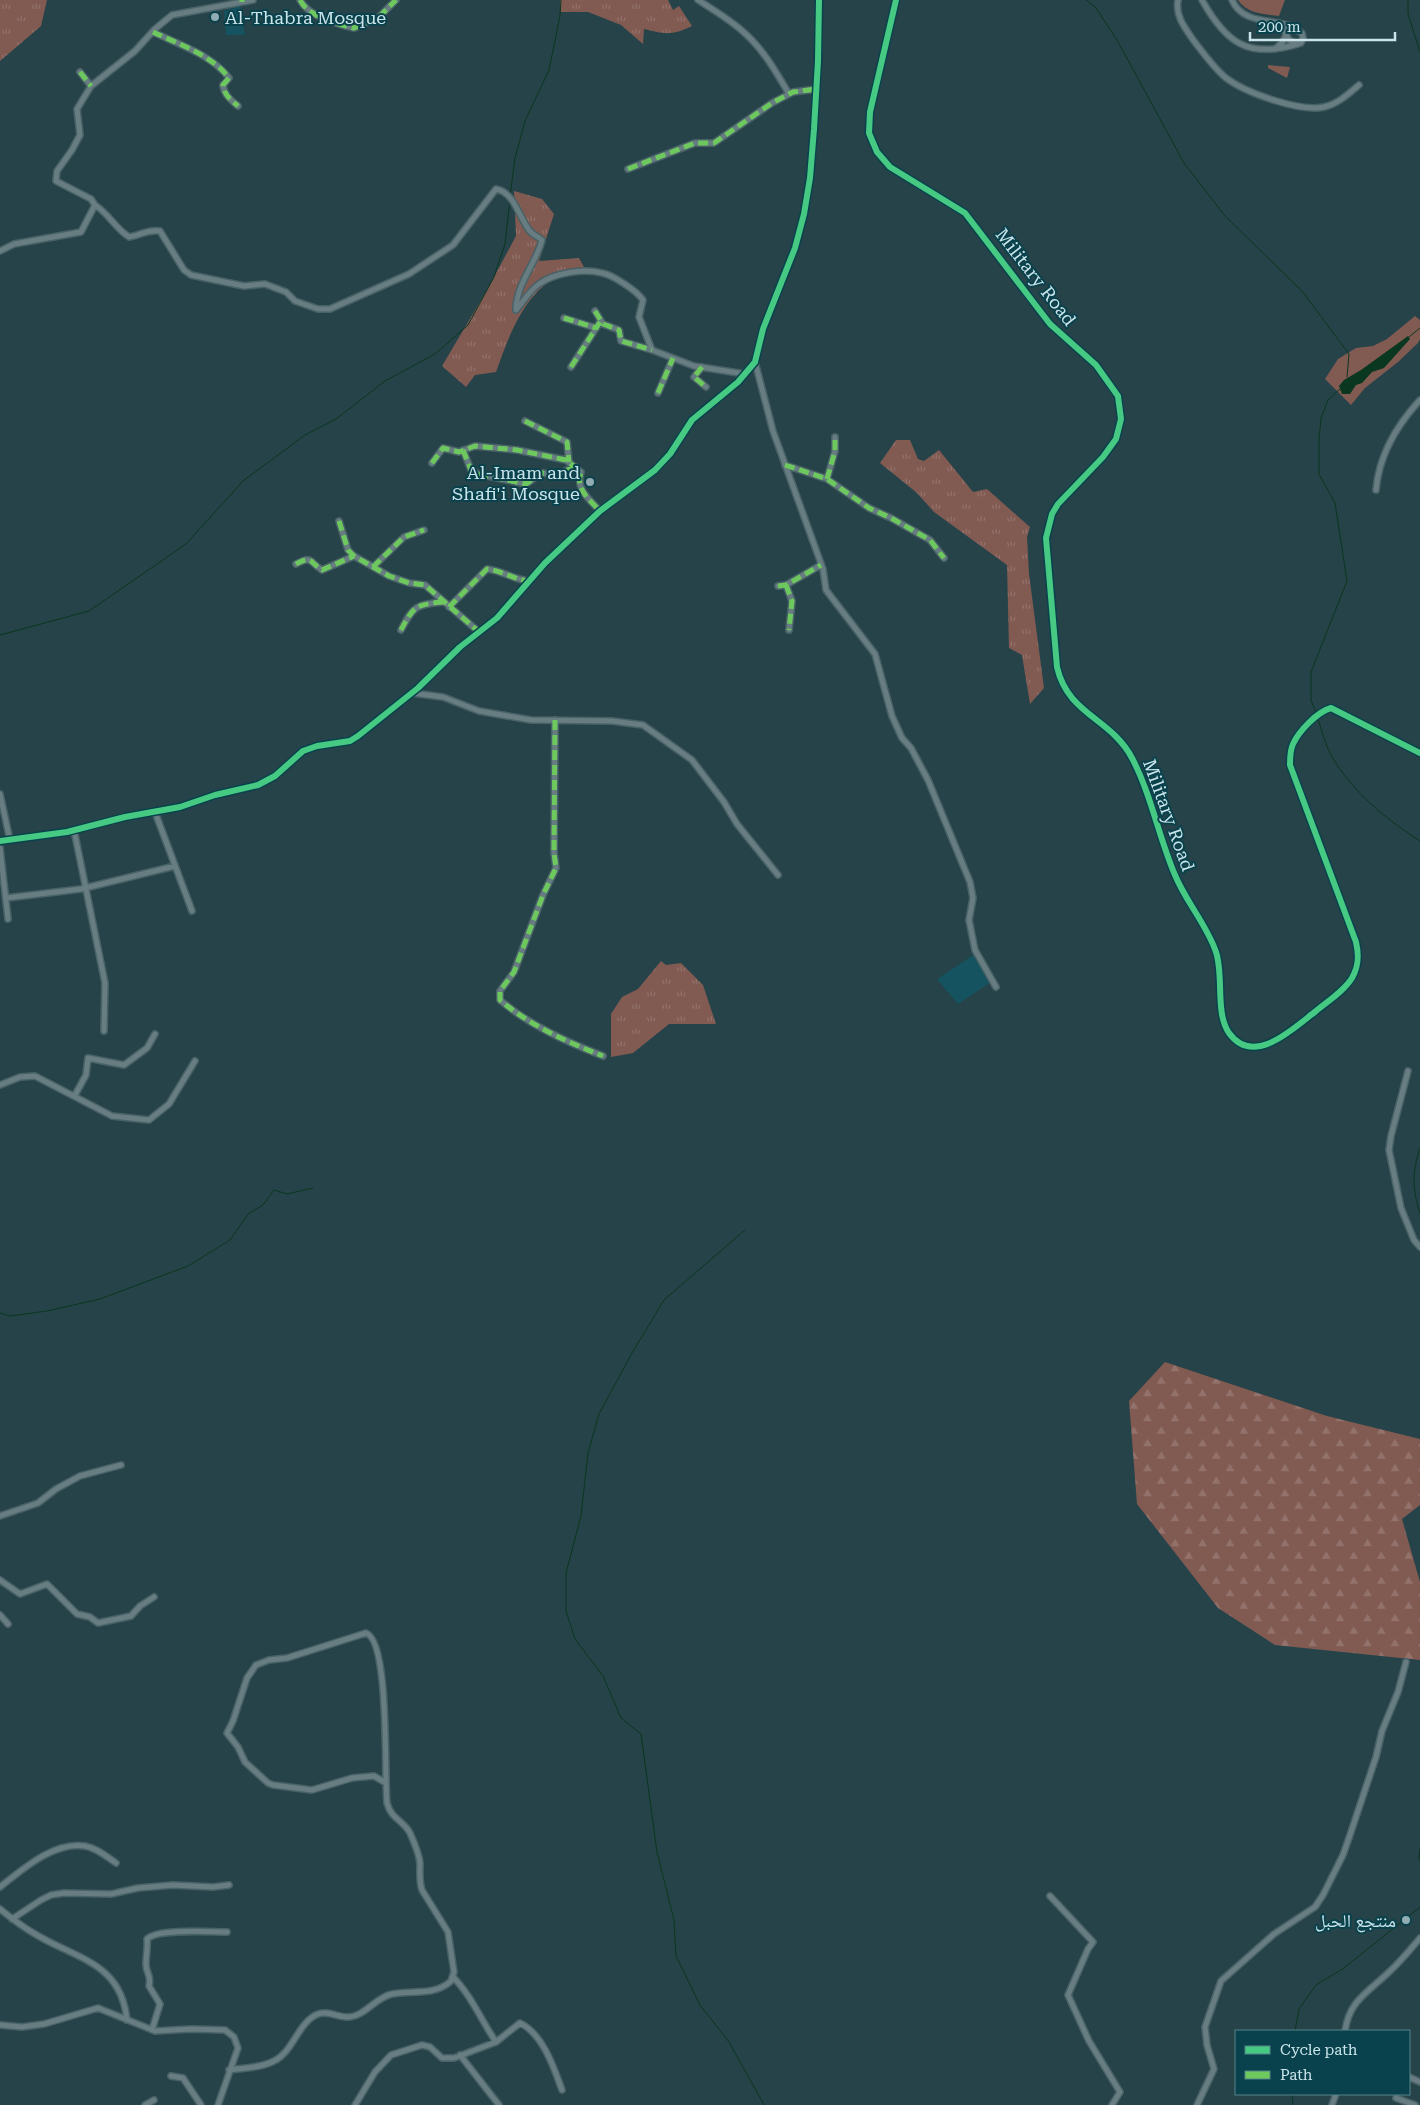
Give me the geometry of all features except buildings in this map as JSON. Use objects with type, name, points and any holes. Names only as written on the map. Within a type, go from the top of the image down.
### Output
[{"type":"street","points":[[254,0],[172,15],[135,52],[91,86],[77,109],[80,135],[57,171],[56,181],[91,199],[95,205],[106,213],[120,232],[129,237],[150,229],[160,231],[184,270],[191,275],[244,286],[265,284],[286,292],[296,301],[318,308],[330,309],[409,274],[453,245],[496,189],[502,190],[510,198],[530,232],[542,240],[516,301],[516,310],[539,284],[561,274],[603,273],[639,293],[643,300],[639,317],[652,350]]},
{"type":"street","points":[[300,0],[303,5],[324,19],[354,28],[378,18],[396,0]]},
{"type":"street","points":[[698,0],[740,28],[759,47],[772,64],[789,94]]},
{"type":"street","points":[[0,841],[74,830],[125,817],[180,807],[214,795],[258,785],[267,781],[303,751],[318,746],[350,741],[412,693],[497,618],[529,581],[600,511],[655,470],[670,454],[692,420],[738,382],[755,362],[764,329],[796,248],[810,178],[817,89],[819,0]]},
{"type":"street","name":"Military Road","points":[[896,0],[870,112],[869,134],[876,152],[890,167],[958,207],[972,220],[1050,324],[1096,365],[1118,396],[1121,419],[1116,439],[1104,457],[1058,504],[1048,526],[1046,538],[1057,667],[1060,680],[1071,699],[1109,729],[1132,758],[1173,871],[1216,952],[1220,974],[1223,1017],[1229,1033],[1236,1040],[1254,1047],[1264,1046],[1279,1040],[1348,983],[1358,961],[1356,942],[1290,765],[1292,745],[1305,728],[1331,708],[1420,753]]},
{"type":"street","points":[[1178,0],[1178,12],[1186,30],[1212,64],[1226,78],[1238,86],[1288,104],[1317,108],[1338,102],[1359,85]]},
{"type":"street","points":[[1202,0],[1214,20],[1228,37],[1244,45],[1268,51],[1278,50],[1302,41],[1302,34],[1291,26],[1265,21]]},
{"type":"street","points":[[1232,0],[1243,13],[1278,26],[1291,42],[1298,44]]},
{"type":"street","points":[[1268,51],[1279,47],[1286,29],[1291,26]]},
{"type":"street","points":[[153,32],[199,54],[222,69],[229,78],[223,84],[223,90],[238,106]]},
{"type":"street","points":[[80,72],[91,86]]},
{"type":"street","points":[[628,169],[695,143],[714,143],[772,103],[789,94],[817,89]]},
{"type":"street","points":[[0,251],[14,244],[81,232],[95,205]]},
{"type":"street","points":[[595,311],[600,322],[619,330],[621,341],[702,367],[745,374]]},
{"type":"street","points":[[564,318],[596,328]]},
{"type":"street","points":[[571,367],[600,322]]},
{"type":"street","points":[[658,393],[673,358]]},
{"type":"street","points":[[755,362],[773,430],[821,565],[826,590],[875,654],[892,716],[902,738],[911,748],[928,780],[970,882],[973,898],[969,920],[975,950],[996,987]]},
{"type":"street","points":[[702,367],[694,377],[706,387]]},
{"type":"street","points":[[1376,490],[1379,470],[1386,450],[1406,416],[1420,400]]},
{"type":"street","points":[[525,421],[567,442],[569,462]]},
{"type":"street","points":[[827,479],[835,451],[836,437]]},
{"type":"street","points":[[432,463],[443,448],[458,452],[475,446],[517,450],[566,460],[580,472],[578,480],[580,488],[600,511]]},
{"type":"street","points":[[463,450],[471,470],[478,474],[526,484],[542,473],[556,475],[575,467]]},
{"type":"street","points":[[785,465],[827,479],[869,508],[930,540],[944,558]]},
{"type":"street","points":[[339,521],[348,550],[354,556],[373,567],[409,583],[425,585],[479,632]]},
{"type":"street","points":[[373,567],[404,537],[424,530]]},
{"type":"street","points":[[296,564],[306,559],[312,560],[322,570],[354,556]]},
{"type":"street","points":[[778,586],[786,585],[821,565]]},
{"type":"street","points":[[449,607],[487,569],[497,570],[516,580],[529,581]]},
{"type":"street","points":[[786,585],[792,601],[789,630]]},
{"type":"street","points":[[401,630],[410,612],[418,606],[444,602]]},
{"type":"street","points":[[412,693],[443,696],[479,711],[531,720],[612,720],[643,725],[692,760],[724,802],[737,824],[778,875]]},
{"type":"street","points":[[555,720],[554,853],[556,868],[543,895],[514,972],[500,991],[500,1000],[523,1017],[573,1045],[603,1056]]},
{"type":"street","points":[[0,794],[10,840]]},
{"type":"street","points":[[155,812],[192,911]]},
{"type":"street","points":[[74,830],[84,888],[105,983],[104,1031]]},
{"type":"street","points":[[0,848],[8,919]]},
{"type":"street","points":[[6,898],[84,888],[175,866]]},
{"type":"street","points":[[75,1095],[86,1076],[88,1058],[124,1065],[146,1048],[155,1034]]},
{"type":"street","points":[[0,1085],[20,1077],[35,1076],[75,1095],[112,1116],[150,1120],[169,1104],[195,1061]]},
{"type":"street","points":[[1408,1071],[1389,1150],[1400,1208],[1414,1240],[1420,1247]]},
{"type":"street","points":[[0,1516],[38,1503],[80,1476],[121,1465]]},
{"type":"street","points":[[0,1580],[20,1594],[41,1584],[47,1584],[77,1614],[90,1617],[98,1623],[131,1616],[140,1606],[154,1597]]},
{"type":"street","points":[[0,1615],[8,1624]]},
{"type":"street","points":[[386,1783],[379,1778],[365,1776],[337,1781],[312,1790],[268,1783],[245,1762],[238,1747],[227,1733],[252,1668],[262,1662],[286,1658],[366,1633],[370,1634],[380,1660],[384,1696],[386,1783],[389,1812],[409,1831],[420,1860],[419,1882],[422,1890],[448,1932],[453,1977],[470,1998],[481,2020],[496,2042]]},
{"type":"street","points":[[1197,2105],[1214,2069],[1207,2045],[1205,2027],[1221,1981],[1274,1934],[1315,1907],[1323,1895],[1343,1855],[1376,1757],[1382,1731],[1398,1692],[1406,1662]]},
{"type":"street","points":[[0,1887],[58,1848],[85,1846],[101,1852],[116,1863]]},
{"type":"street","points":[[12,1919],[40,1900],[51,1895],[64,1893],[111,1894],[138,1888],[173,1885],[214,1887],[229,1885]]},
{"type":"street","points":[[1050,1896],[1093,1942],[1088,1949],[1068,1995],[1089,2041],[1120,2092],[1112,2105]]},
{"type":"street","points":[[0,1909],[34,1934],[77,1954],[101,1968],[111,1979],[125,2001],[128,2020]]},
{"type":"street","points":[[152,2030],[160,2004],[149,1986],[151,1979],[146,1964],[147,1939],[151,1935],[168,1933],[227,1932]]},
{"type":"street","points":[[1345,2030],[1352,2007],[1360,1997],[1388,1973],[1420,1938]]},
{"type":"street","points":[[229,2070],[274,2061],[294,2040],[308,2021],[317,2014],[355,2016],[376,2001],[391,1994],[430,1991],[447,1985],[453,1977]]},
{"type":"street","points":[[0,2025],[22,2027],[44,2024],[98,2008],[152,2030],[163,2032],[219,2028],[231,2033],[237,2042],[238,2048],[218,2105]]},
{"type":"street","points":[[355,2105],[375,2072],[391,2055],[422,2045],[430,2047],[442,2058],[447,2059],[496,2042],[518,2024],[523,2024],[538,2040],[546,2053],[562,2090]]},
{"type":"street","points":[[460,2055],[499,2105]]},
{"type":"street","points":[[171,2076],[183,2078],[201,2105]]},
{"type":"street","points":[[1396,2098],[1415,2105]]},
{"type":"street","points":[[144,2105],[154,2100]]},
{"type":"shaded area","points":[[240,6],[245,35],[226,35],[224,11]]},
{"type":"shaded area","points":[[1408,336],[1410,339],[1384,368],[1372,372],[1362,383],[1356,385],[1350,394],[1342,394],[1339,386],[1344,380]]},
{"type":"shaded area","points":[[978,952],[991,982],[958,1004],[937,979]]},
{"type":"green space","points":[[0,0],[47,0],[41,26],[0,61]]},
{"type":"green space","points":[[560,0],[668,0],[673,10],[679,6],[692,26],[673,33],[644,29],[643,44],[621,25],[588,12],[560,12]]},
{"type":"green space","points":[[1238,0],[1285,0],[1279,16],[1251,11]]},
{"type":"green space","points":[[1268,65],[1290,67],[1287,78],[1268,68]]},
{"type":"green space","points":[[514,191],[542,199],[554,214],[539,261],[579,258],[585,269],[555,278],[543,286],[525,307],[511,333],[496,372],[475,375],[466,387],[442,366],[487,290],[516,236]]},
{"type":"green space","points":[[1415,316],[1420,320],[1420,339],[1418,343],[1398,362],[1365,388],[1351,405],[1325,379],[1338,359],[1356,348],[1373,346],[1387,339]]},
{"type":"green space","points":[[896,440],[910,440],[918,459],[924,461],[939,450],[973,492],[987,489],[1030,527],[1027,537],[1029,574],[1044,688],[1030,704],[1022,655],[1009,648],[1007,565],[934,512],[917,493],[880,463]]},
{"type":"green space","points":[[661,961],[666,965],[681,963],[703,985],[716,1024],[669,1024],[633,1053],[611,1057],[611,1014],[622,997],[638,989]]},
{"type":"green space","points":[[1165,1362],[1327,1416],[1420,1439],[1420,1505],[1402,1519],[1420,1582],[1420,1660],[1275,1645],[1218,1608],[1137,1504],[1129,1401]]},
{"type":"waterway","points":[[510,196],[515,158],[525,121],[549,70],[560,16],[561,0]]},
{"type":"waterway","points":[[1086,0],[1096,8],[1117,40],[1184,163],[1225,216],[1302,291],[1349,354],[1347,377]]},
{"type":"waterway","points":[[1408,0],[1408,14],[1420,52]]},
{"type":"waterway","points":[[0,635],[89,611],[186,544],[243,481],[305,435],[336,419],[385,381],[435,354],[468,325],[494,277],[505,244],[510,200]]},
{"type":"waterway","points":[[1409,337],[1420,328]]},
{"type":"waterway","points":[[1316,713],[1311,700],[1311,672],[1347,581],[1335,503],[1319,474],[1321,418],[1328,400],[1340,389]]},
{"type":"waterway","points":[[1318,719],[1329,751],[1339,768],[1359,793],[1382,814],[1420,841]]},
{"type":"waterway","points":[[1420,1148],[1415,1165],[1414,1180],[1420,1213]]},
{"type":"waterway","points":[[0,1313],[10,1316],[47,1311],[100,1299],[188,1266],[230,1240],[248,1214],[263,1205],[274,1190],[287,1194],[313,1188]]},
{"type":"waterway","points":[[745,1230],[664,1300],[632,1353],[599,1414],[588,1453],[581,1516],[566,1573],[566,1611],[575,1639],[603,1676],[621,1718],[641,1734],[657,1852],[674,1920],[676,1956],[700,2005],[729,2042],[764,2105]]},
{"type":"waterway","points":[[1420,1848],[1420,1861]]},
{"type":"waterway","points":[[1295,2030],[1299,2009],[1316,1985],[1344,1968],[1420,1907]]},
{"type":"waterway","points":[[1292,2095],[1293,2105]]},
{"type":"marked path","points":[[300,0],[304,6],[317,15],[332,22],[354,28],[378,18],[396,0]]},
{"type":"marked path","points":[[153,32],[194,51],[222,70],[229,78],[223,85],[225,92],[238,106]]},
{"type":"marked path","points":[[80,72],[91,86]]},
{"type":"marked path","points":[[628,169],[695,143],[714,143],[772,103],[793,92],[817,89]]},
{"type":"marked path","points":[[595,311],[603,324],[619,330],[621,341],[652,350]]},
{"type":"marked path","points":[[564,318],[596,328]]},
{"type":"marked path","points":[[571,367],[600,322]]},
{"type":"marked path","points":[[658,393],[673,358]]},
{"type":"marked path","points":[[702,367],[694,377],[706,387]]},
{"type":"marked path","points":[[525,421],[567,442],[569,462]]},
{"type":"marked path","points":[[827,479],[835,451],[835,437]]},
{"type":"marked path","points":[[432,463],[443,448],[459,452],[475,446],[517,450],[566,460],[581,472],[581,489],[600,511]]},
{"type":"marked path","points":[[463,450],[471,470],[478,474],[526,484],[542,473],[556,475],[575,467]]},
{"type":"marked path","points":[[785,465],[827,479],[869,508],[930,540],[944,558]]},
{"type":"marked path","points":[[339,521],[348,550],[354,556],[389,576],[409,583],[425,585],[479,632]]},
{"type":"marked path","points":[[373,567],[404,537],[424,530]]},
{"type":"marked path","points":[[296,564],[308,560],[322,570],[354,556]]},
{"type":"marked path","points":[[778,586],[786,585],[821,565]]},
{"type":"marked path","points":[[449,607],[487,569],[529,581]]},
{"type":"marked path","points":[[786,585],[792,601],[789,630]]},
{"type":"marked path","points":[[401,630],[409,616],[417,608],[427,604],[443,602]]},
{"type":"marked path","points":[[555,720],[554,853],[556,868],[543,895],[514,972],[500,991],[500,1000],[523,1017],[549,1032],[603,1056]]},
{"type":"cycle path","points":[[0,841],[67,832],[125,817],[180,807],[215,795],[258,785],[275,776],[303,751],[317,746],[350,741],[418,688],[460,647],[497,618],[545,563],[600,511],[655,470],[670,454],[692,420],[738,382],[755,362],[763,329],[795,248],[804,214],[810,178],[818,61],[819,0]]},
{"type":"cycle path","points":[[896,0],[870,112],[869,133],[877,152],[890,167],[965,213],[1050,324],[1096,365],[1118,396],[1121,419],[1116,439],[1103,457],[1058,504],[1052,514],[1046,538],[1057,667],[1070,696],[1123,745],[1139,772],[1175,875],[1216,952],[1222,1015],[1229,1033],[1239,1043],[1250,1047],[1262,1046],[1286,1034],[1345,987],[1352,978],[1357,965],[1356,942],[1290,765],[1291,749],[1296,739],[1314,718],[1331,708],[1420,753]]},
{"type":"place","name":"Al-Thabra Mosque","points":[[215,17]]},
{"type":"place","name":"Al-Imam and Shafi'i Mosque","points":[[590,482]]},
{"type":"place","name":"منتجع الحبل","points":[[1406,1920]]}]
